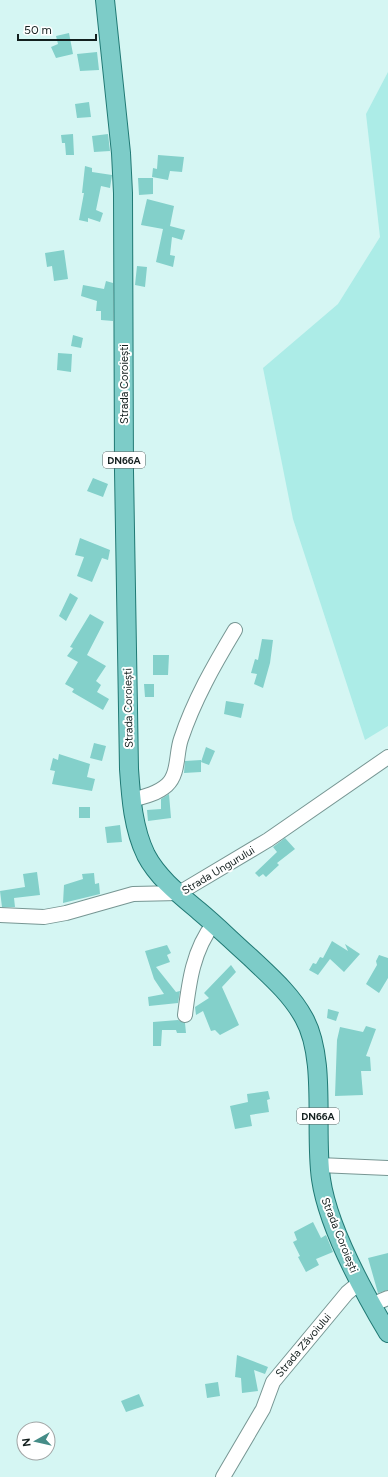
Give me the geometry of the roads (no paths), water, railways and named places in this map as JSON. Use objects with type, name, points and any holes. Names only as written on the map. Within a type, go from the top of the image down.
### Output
[{"type":"main road","name":"Strada Coroiești","points":[[105,0],[121,153],[123,193],[124,471],[131,800],[136,826],[147,856],[164,879],[279,985],[296,1005],[308,1026],[314,1046],[317,1073],[319,1165],[327,1205],[360,1283],[388,1333]]},
{"type":"street","points":[[131,800],[152,794],[168,785],[174,774],[180,741],[191,712],[210,673],[235,630]]},
{"type":"street","name":"Strada Ungurului","points":[[0,915],[44,917],[66,914],[134,894],[183,897],[388,757]]},
{"type":"street","points":[[185,1015],[189,982],[196,954],[203,939],[214,924]]},
{"type":"street","points":[[319,1165],[388,1168]]},
{"type":"street","name":"Strada Zăvoiului","points":[[223,1477],[263,1409],[273,1382],[347,1293],[360,1283]]},
{"type":"street","points":[[371,1305],[388,1298]]}]
